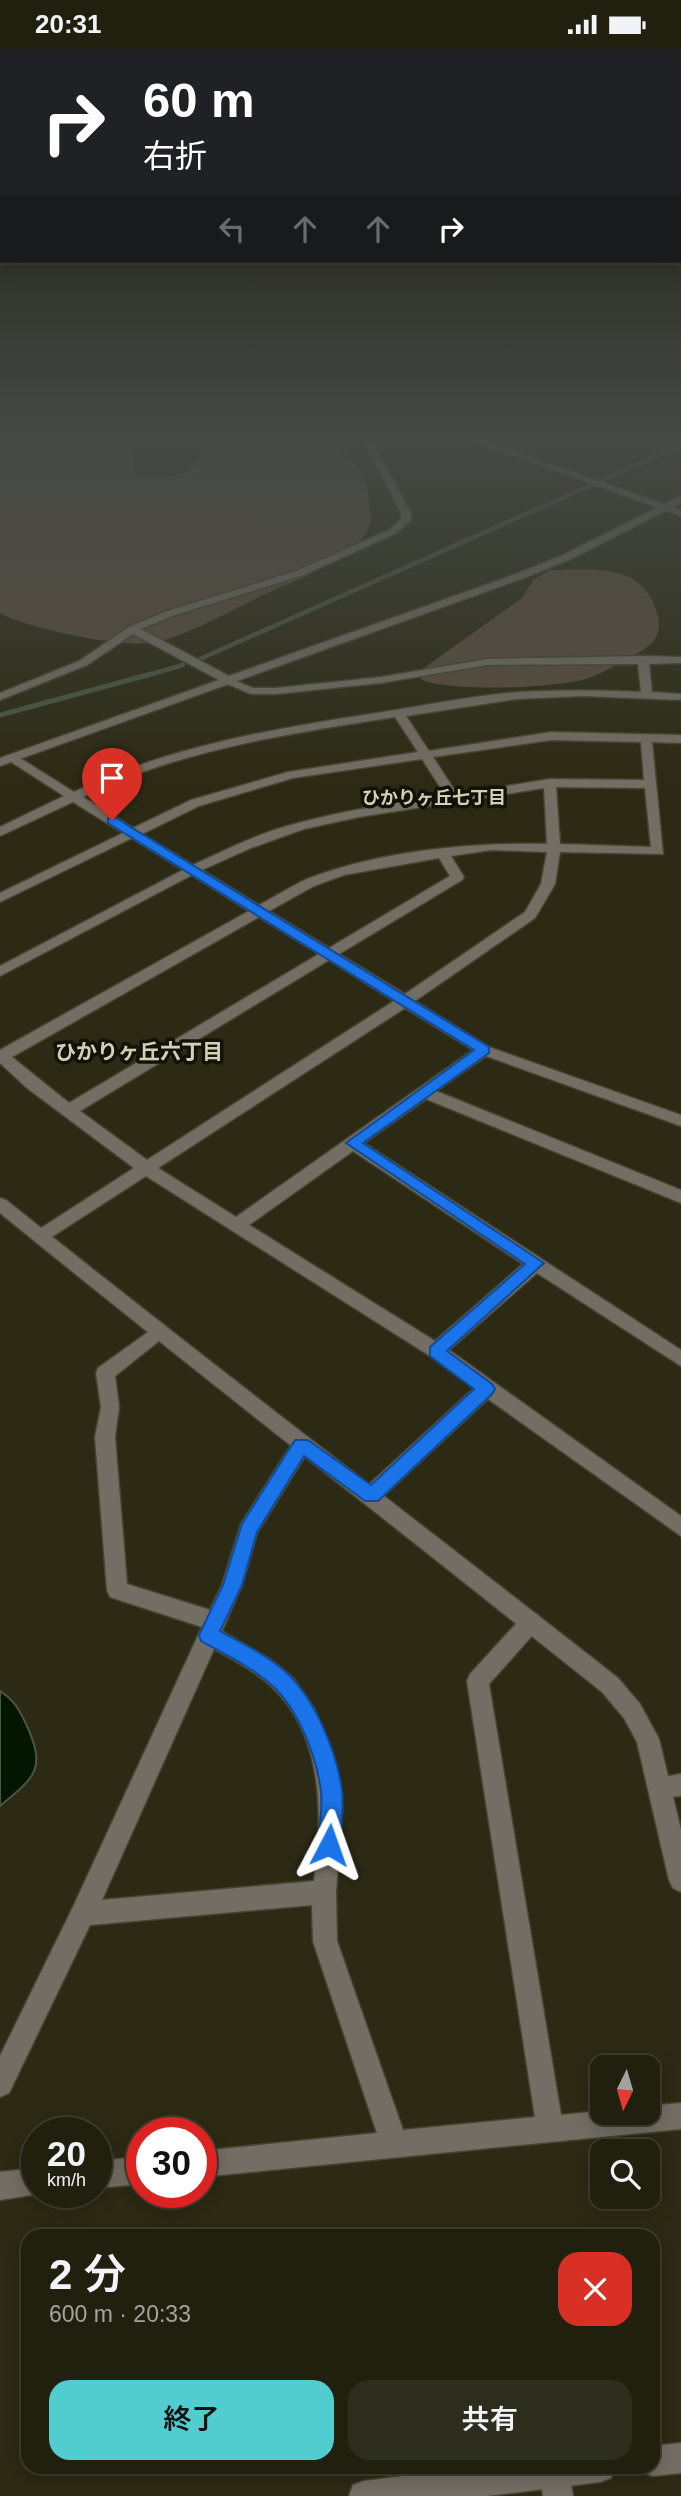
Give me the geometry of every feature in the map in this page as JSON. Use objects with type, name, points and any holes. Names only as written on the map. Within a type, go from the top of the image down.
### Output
[{"type":"street","points":[[0,697],[83,663],[133,629],[171,613],[300,573],[339,555]]},
{"type":"street","points":[[6,760],[520,576],[564,555]]},
{"type":"street","points":[[133,629],[251,691],[360,683],[487,662],[681,660]]},
{"type":"street","points":[[643,659],[647,695]]},
{"type":"street","points":[[0,832],[114,777],[217,743],[398,713],[550,693],[681,697]]},
{"type":"street","points":[[398,713],[454,798]]},
{"type":"street","points":[[0,898],[195,803],[292,775],[551,736],[681,739]]},
{"type":"street","points":[[646,737],[658,851],[491,846],[340,872],[309,883],[1,1056],[68,1111],[146,1168],[436,1351],[681,1527]]},
{"type":"street","points":[[6,760],[132,832],[484,1050],[681,1121]]},
{"type":"street","points":[[0,972],[192,870],[246,845],[300,827],[550,783],[651,784]]},
{"type":"street","points":[[41,1235],[405,1001],[530,915],[545,897],[553,877],[550,783]]},
{"type":"street","points":[[68,1111],[457,877],[443,853]]},
{"type":"street","points":[[236,1225],[484,1050]]},
{"type":"street","points":[[425,1093],[681,1196]]},
{"type":"street","points":[[353,1143],[681,1359]]},
{"type":"street","points":[[3,1210],[41,1235],[158,1332],[610,1685],[632,1711],[670,1786],[681,1880]]},
{"type":"street","points":[[436,1351],[537,1263]]},
{"type":"street","points":[[158,1332],[105,1373],[110,1407],[105,1437],[117,1590],[211,1628],[282,1681],[305,1714],[323,1756],[332,1792],[324,1892],[325,1941],[394,2143]]},
{"type":"street","points":[[371,1496],[486,1389]]},
{"type":"street","points":[[0,2084],[83,1914],[232,1585],[248,1530],[302,1445]]},
{"type":"street","points":[[531,1622],[478,1681],[550,2129]]},
{"type":"street","points":[[83,1914],[324,1892]]},
{"type":"street","points":[[217,2162],[681,2116]]},
{"type":"street","points":[[0,2186],[21,2184]]},
{"type":"street","points":[[660,2460],[681,2458]]},
{"type":"street","points":[[365,2496],[556,2484],[582,2474]]},
{"type":"shaded area","points":[[0,555],[342,555],[306,576],[205,624],[151,643],[136,644],[74,635],[31,625],[0,613]]},
{"type":"shaded area","points":[[550,570],[615,572],[641,585],[650,596],[658,617],[659,628],[655,640],[608,670],[567,683],[525,687],[478,687],[436,684],[422,680],[420,674],[424,668],[522,598],[533,580]]},
{"type":"shaded area","points":[[0,1691],[13,1701],[18,1709],[32,1739],[36,1762],[29,1779],[0,1806]]},
{"type":"waterway","points":[[200,659],[433,555]]},
{"type":"waterway","points":[[145,676],[183,665]]},
{"type":"waterway","points":[[0,715],[151,674]]},
{"type":"district","name":"ひかりヶ丘七丁目","points":[[434,798]]},
{"type":"district","name":"ひかりヶ丘六丁目","points":[[139,1051]]},
{"type":"route","points":[[112,820],[484,1050],[353,1143],[537,1263],[436,1351],[486,1389],[371,1496],[302,1445],[248,1530],[232,1585],[208,1635],[258,1663],[282,1681],[300,1703],[323,1756],[332,1792],[329,1845]]}]
